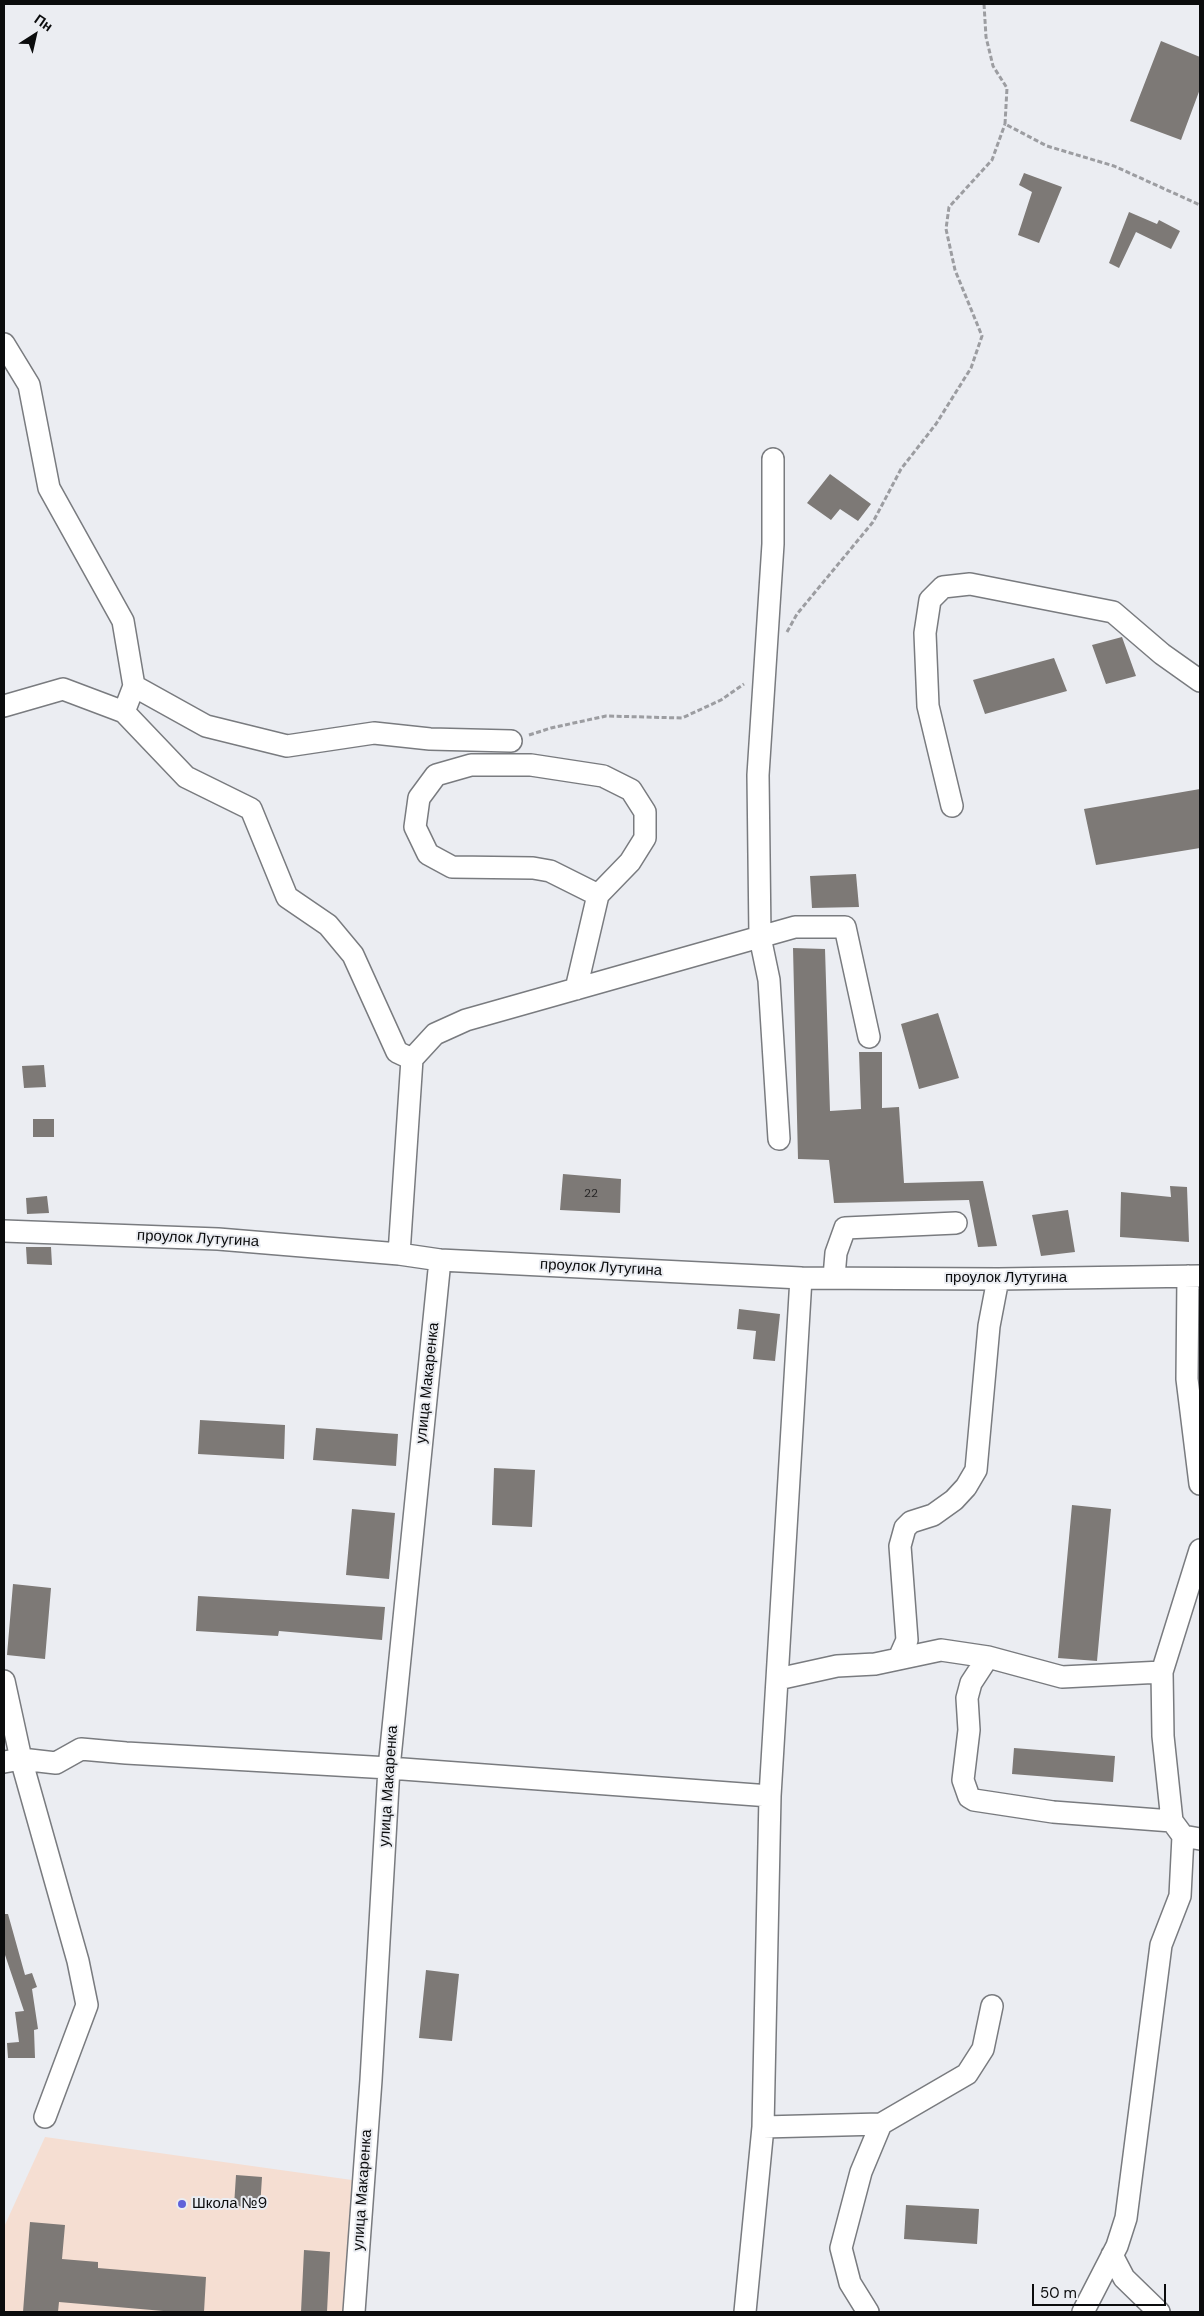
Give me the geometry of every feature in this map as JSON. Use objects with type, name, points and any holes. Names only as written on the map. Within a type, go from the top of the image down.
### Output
[{"type":"street","points":[[4,344],[29,385],[49,488],[123,621],[134,686],[124,712]]},
{"type":"street","points":[[773,458],[773,544],[758,775],[760,937],[769,980],[779,1139]]},
{"type":"street","points":[[952,806],[928,706],[925,633],[930,600],[943,588],[970,584],[1113,612],[1162,654],[1200,681]]},
{"type":"street","points":[[134,686],[206,726],[287,746],[374,733],[430,739],[512,741]]},
{"type":"street","points":[[4,706],[63,689],[124,712],[186,777],[251,809],[287,897],[328,925],[353,955],[396,1052],[412,1059]]},
{"type":"street","points":[[576,989],[598,895],[630,862],[645,838],[645,812],[631,790],[603,776],[540,766],[471,765],[436,775],[419,798],[415,827],[428,854],[452,867],[533,868],[550,871],[598,895]]},
{"type":"street","points":[[399,1254],[412,1059],[436,1034],[466,1020],[795,927],[845,927],[869,1037]]},
{"type":"street","points":[[834,1277],[836,1253],[845,1228],[956,1223]]},
{"type":"street","name":"проулок Лутугина","points":[[4,1231],[218,1239],[399,1254],[440,1260],[801,1278],[998,1279],[1194,1276]]},
{"type":"street","name":"улица Макаренка","points":[[354,2312],[371,2080],[389,1768],[440,1260]]},
{"type":"street","points":[[1194,1276],[1187,1379],[1200,1484]]},
{"type":"street","points":[[745,2312],[762,2127],[770,1796],[801,1278]]},
{"type":"street","points":[[899,1658],[907,1640],[900,1546],[905,1528],[912,1522],[933,1515],[954,1500],[966,1487],[976,1470],[989,1326],[998,1279]]},
{"type":"street","points":[[1083,2312],[1112,2255],[1126,2218],[1160,1945],[1180,1896],[1185,1832],[1163,1736],[1162,1672],[1200,1550]]},
{"type":"street","points":[[778,1679],[837,1666],[876,1664],[941,1650],[988,1657],[1062,1677],[1162,1672]]},
{"type":"street","points":[[988,1657],[971,1683],[967,1698],[969,1730],[963,1780],[969,1797],[974,1800],[1185,1832]]},
{"type":"street","points":[[4,1681],[13,1760],[78,1961],[87,2005],[45,2117]]},
{"type":"street","points":[[13,1760],[56,1763],[81,1749],[126,1754],[389,1768],[770,1796]]},
{"type":"street","points":[[762,2127],[881,2124],[967,2074],[983,2049],[992,2006]]},
{"type":"street","points":[[868,2312],[850,2283],[841,2248],[861,2172],[881,2124]]},
{"type":"street","points":[[1112,2255],[1124,2278],[1158,2312]]},
{"type":"path","points":[[783,638],[797,614],[873,522],[901,469],[936,424],[971,368],[982,336],[955,270],[946,229],[948,207],[992,160],[1005,124],[1007,88],[993,66],[986,37],[984,4]]},
{"type":"path","points":[[1005,124],[1047,146],[1114,166],[1200,205]]},
{"type":"path","points":[[512,741],[551,728],[606,716],[682,718],[721,700],[764,671]]},
{"type":"shaded area","name":"Школа №9","points":[[45,2137],[352,2180],[343,2312],[4,2312],[4,2227]]},
{"type":"building","points":[[1161,41],[1200,57],[1200,89],[1181,140],[1130,121]]},
{"type":"building","points":[[1024,173],[1062,187],[1039,243],[1018,235],[1032,192],[1019,185]]},
{"type":"building","points":[[1129,212],[1157,224],[1159,220],[1180,231],[1171,249],[1136,232],[1119,268],[1109,263]]},
{"type":"building","points":[[830,474],[871,504],[858,521],[840,509],[831,520],[807,503]]},
{"type":"building","points":[[1122,637],[1136,676],[1106,684],[1092,645]]},
{"type":"building","points":[[1054,658],[1067,691],[985,714],[973,680]]},
{"type":"building","points":[[1200,789],[1200,848],[1096,865],[1084,809]]},
{"type":"building","points":[[856,874],[859,907],[812,908],[810,876]]},
{"type":"building","points":[[793,948],[825,949],[830,1111],[861,1109],[859,1052],[882,1052],[882,1108],[899,1107],[904,1183],[983,1181],[997,1246],[978,1247],[969,1200],[834,1203],[829,1160],[798,1159]]},
{"type":"building","points":[[938,1013],[959,1078],[919,1089],[901,1024]]},
{"type":"building","points":[[44,1065],[46,1087],[24,1088],[22,1066]]},
{"type":"building","points":[[33,1119],[54,1119],[54,1137],[33,1137]]},
{"type":"building","points":[[563,1174],[621,1179],[620,1213],[560,1210]]},
{"type":"building","points":[[1170,1186],[1187,1187],[1189,1242],[1120,1237],[1121,1192],[1171,1197]]},
{"type":"building","points":[[47,1196],[49,1213],[27,1214],[26,1198]]},
{"type":"building","points":[[1068,1210],[1075,1252],[1041,1256],[1032,1215]]},
{"type":"building","points":[[26,1247],[51,1247],[52,1265],[27,1264]]},
{"type":"building","points":[[739,1309],[780,1314],[775,1361],[753,1359],[756,1331],[737,1329]]},
{"type":"building","points":[[200,1420],[285,1425],[284,1459],[198,1454]]},
{"type":"building","points":[[316,1428],[398,1434],[396,1466],[313,1460]]},
{"type":"building","points":[[494,1468],[535,1470],[532,1527],[492,1525]]},
{"type":"building","points":[[1072,1505],[1111,1509],[1097,1661],[1058,1658]]},
{"type":"building","points":[[352,1509],[395,1513],[389,1579],[346,1575]]},
{"type":"building","points":[[13,1584],[51,1588],[45,1659],[7,1655]]},
{"type":"building","points":[[198,1596],[385,1607],[382,1640],[279,1631],[278,1636],[196,1631]]},
{"type":"building","points":[[1014,1748],[1115,1756],[1113,1782],[1012,1774]]},
{"type":"building","points":[[4,1914],[8,1914],[25,1975],[32,1973],[37,1987],[32,1989],[38,2029],[34,2030],[35,2058],[8,2058],[7,2043],[19,2042],[15,2012],[24,2011],[4,1952]]},
{"type":"building","points":[[426,1970],[459,1974],[452,2041],[419,2038]]},
{"type":"building","points":[[236,2175],[262,2177],[260,2208],[234,2206]]},
{"type":"building","points":[[906,2205],[979,2209],[977,2244],[904,2239]]},
{"type":"building","points":[[30,2222],[65,2225],[62,2259],[98,2262],[98,2268],[206,2277],[204,2312],[175,2312],[59,2302],[58,2312],[23,2312]]},
{"type":"building","points":[[304,2250],[330,2252],[327,2312],[301,2312]]},
{"type":"place","name":"Школа №9","points":[[182,2204]]}]
